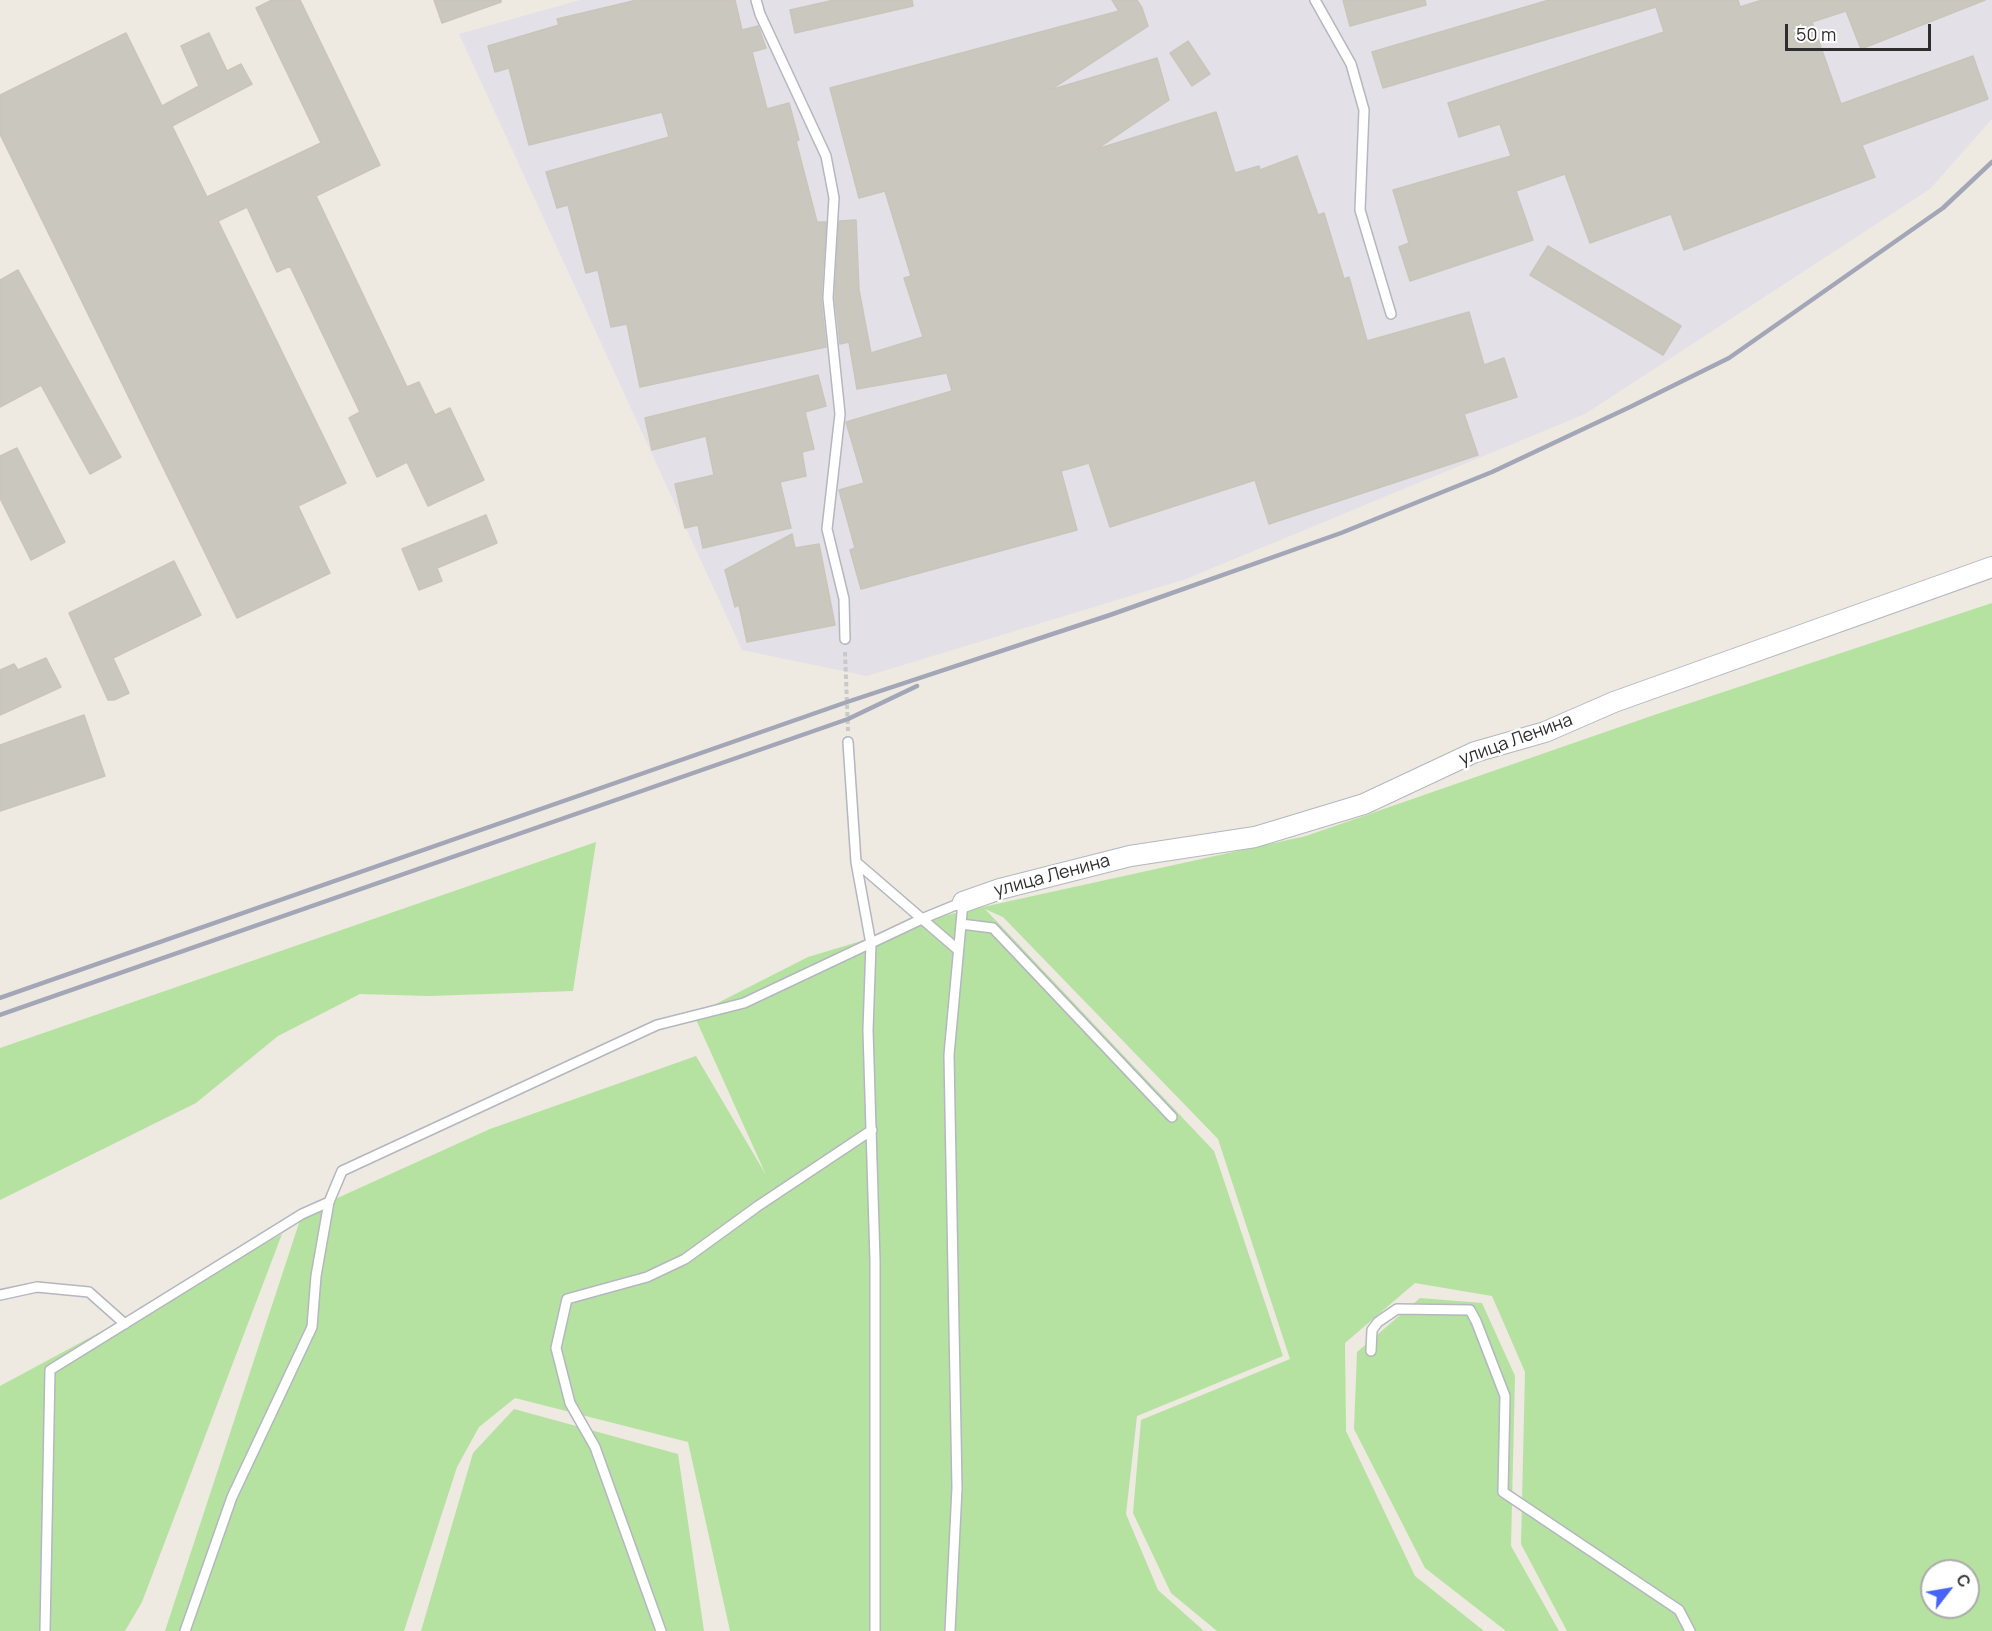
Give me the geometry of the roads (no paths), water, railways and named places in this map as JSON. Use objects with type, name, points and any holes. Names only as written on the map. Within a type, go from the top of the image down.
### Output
[{"type":"street","name":"улица Ленина","points":[[963,902],[1000,889],[1130,856],[1255,837],[1364,804],[1475,752],[1545,732],[1614,702],[1992,567]]},
{"type":"lane","points":[[756,0],[760,14],[826,156],[834,198],[828,298],[840,414],[827,529],[844,599],[845,639]]},
{"type":"lane","points":[[1315,0],[1351,64],[1364,110],[1360,210],[1391,314]]},
{"type":"lane","points":[[848,742],[856,862],[871,944],[868,1030],[875,1260],[875,1631]]},
{"type":"lane","points":[[856,862],[957,948]]},
{"type":"lane","points":[[185,1631],[232,1497],[312,1327],[316,1276],[329,1202],[342,1171],[657,1025],[744,1003],[924,918],[963,902],[949,1055],[957,1488],[950,1631]]},
{"type":"lane","points":[[961,924],[993,928],[1172,1117]]},
{"type":"lane","points":[[661,1631],[595,1447],[570,1403],[556,1348],[567,1299],[647,1277],[685,1259],[758,1206],[872,1130]]},
{"type":"lane","points":[[45,1631],[50,1370],[302,1214],[329,1202]]},
{"type":"lane","points":[[0,1295],[37,1287],[89,1292],[125,1324]]},
{"type":"lane","points":[[1371,1351],[1372,1330],[1378,1322],[1396,1309],[1470,1310],[1505,1396],[1503,1492],[1679,1610],[1690,1631]]},
{"type":"railway","points":[[0,998],[847,702],[1110,615],[1341,533],[1492,472],[1729,358],[1943,208],[1992,162]]},
{"type":"railway","points":[[0,1015],[848,719],[917,686]]}]
